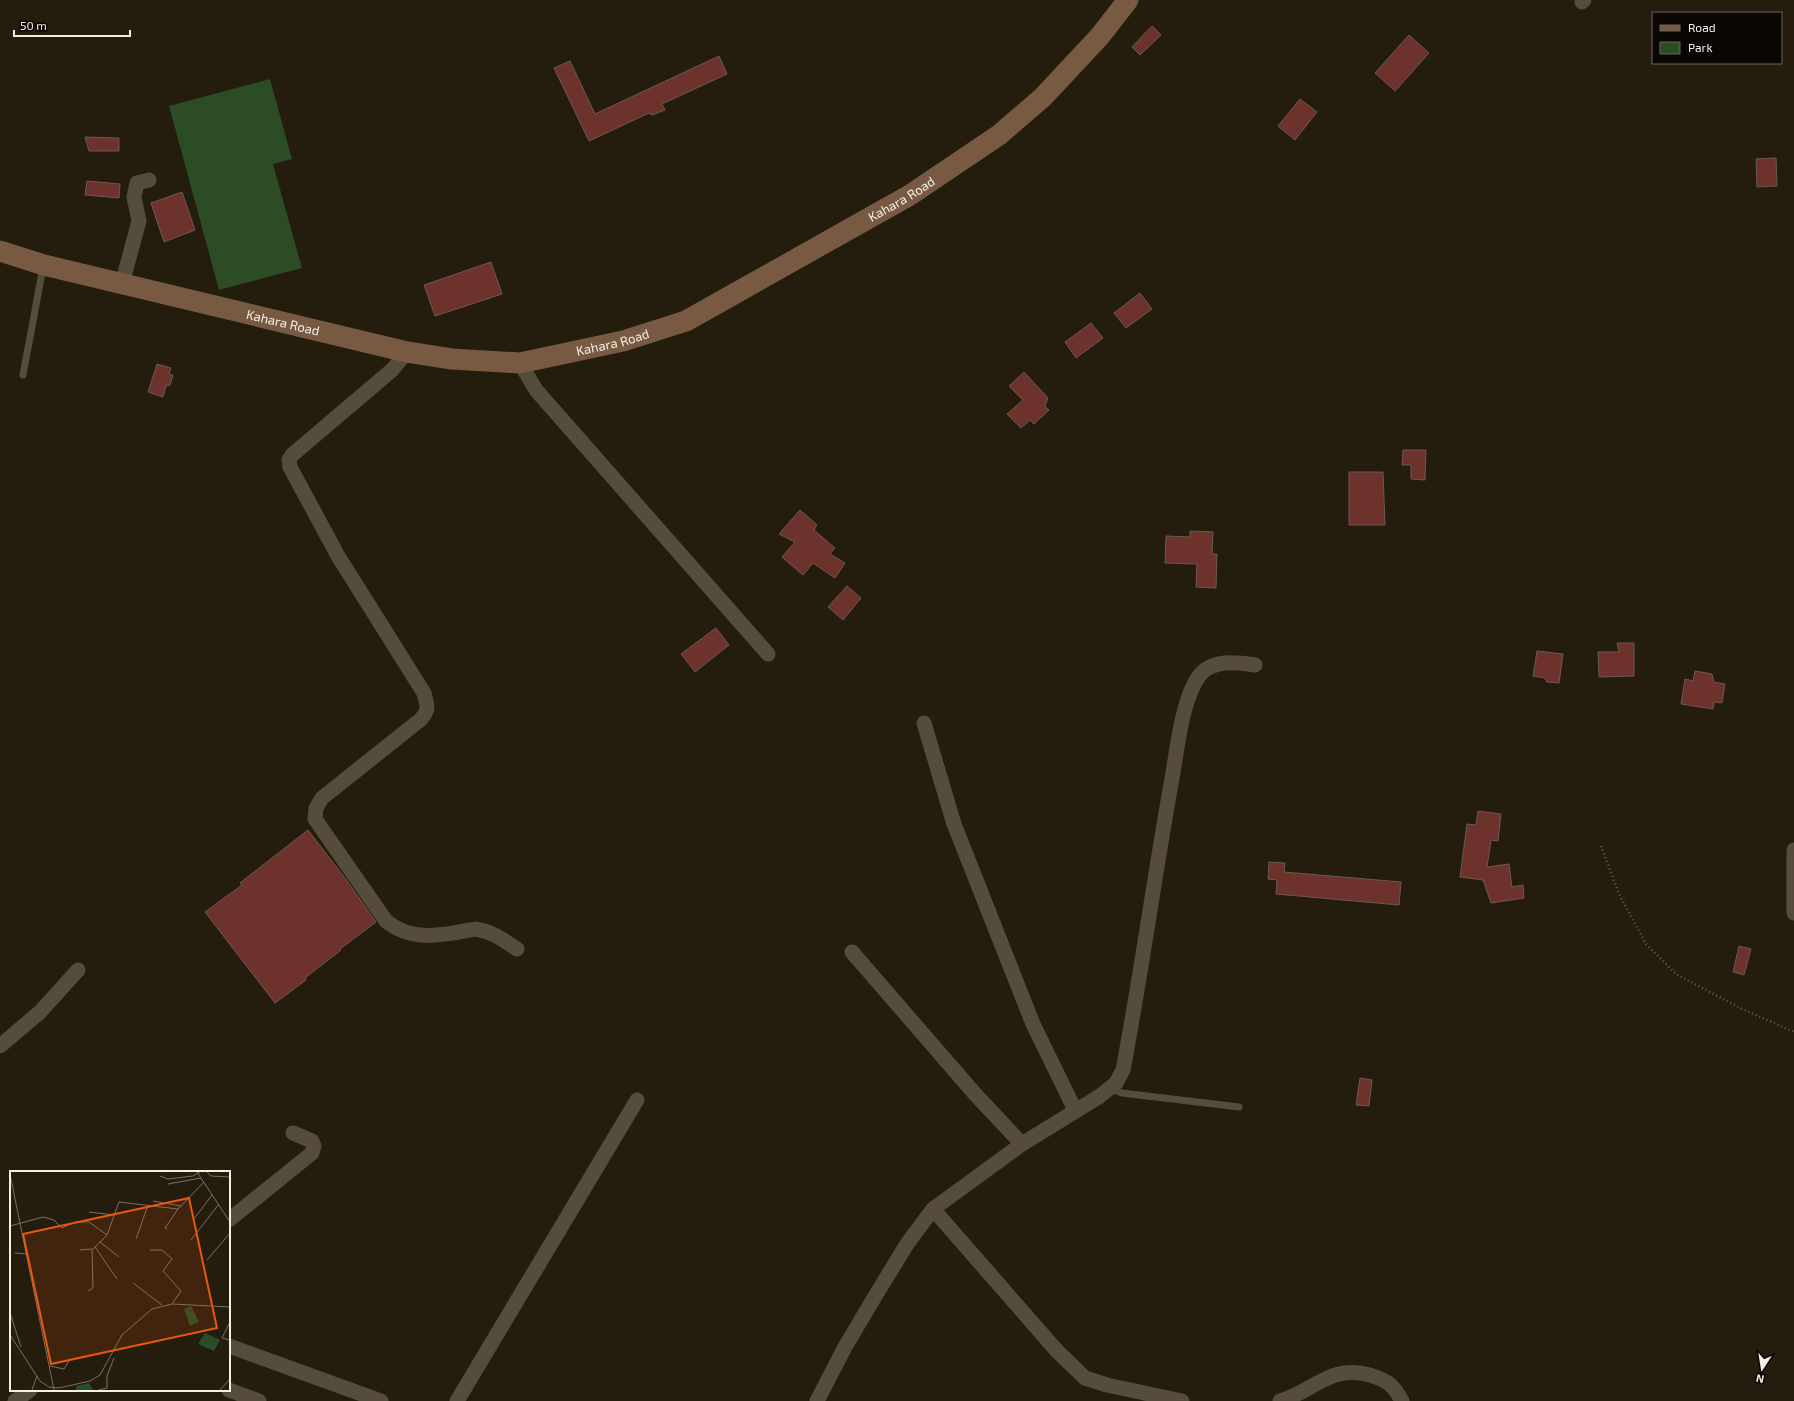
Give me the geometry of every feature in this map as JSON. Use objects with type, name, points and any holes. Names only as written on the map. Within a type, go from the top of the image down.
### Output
[{"type":"street","name":"Kahara Road","points":[[0,251],[44,265],[122,284],[407,352],[452,359],[520,363],[623,341],[686,321],[910,195],[999,135],[1043,97],[1100,36],[1128,0]]},
{"type":"street","points":[[122,284],[139,221],[134,197],[137,183],[149,180]]},
{"type":"street","points":[[407,352],[392,370],[292,455],[290,460],[290,466],[338,556],[424,693],[427,704],[426,713],[420,720],[322,798],[316,808],[315,819],[386,921],[395,928],[410,934],[425,937],[475,929],[483,930],[494,934],[517,949]]},
{"type":"street","points":[[520,363],[536,390],[768,654]]},
{"type":"street","points":[[818,1401],[845,1347],[906,1244],[933,1209],[1022,1144],[1116,1084],[1123,1070],[1142,972],[1170,789],[1190,691],[1200,675],[1212,665],[1236,662],[1255,665]]},
{"type":"street","points":[[924,722],[954,824],[1033,1024],[1075,1110]]},
{"type":"street","points":[[1794,850],[1794,913]]},
{"type":"street","points":[[852,952],[890,998],[1022,1144]]},
{"type":"street","points":[[0,1046],[40,1012],[78,970]]},
{"type":"street","points":[[456,1401],[637,1100]]},
{"type":"street","points":[[230,1219],[312,1153],[314,1146],[312,1141],[293,1133]]},
{"type":"street","points":[[933,1209],[1057,1351],[1085,1378],[1107,1385],[1182,1401]]},
{"type":"street","points":[[230,1346],[380,1401]]},
{"type":"street","points":[[1280,1401],[1291,1398],[1333,1375],[1346,1371],[1382,1379],[1395,1387],[1402,1401]]},
{"type":"street","points":[[230,1390],[259,1401]]},
{"type":"street","points":[[15,1401],[29,1391]]},
{"type":"lane","points":[[23,375],[44,265]]},
{"type":"lane","points":[[1110,1088],[1122,1092],[1239,1107]]},
{"type":"path","points":[[1601,846],[1619,894],[1646,944],[1676,974],[1740,1008],[1794,1032]]},
{"type":"green space","points":[[270,79],[292,159],[273,164],[302,268],[219,290],[169,106]]},
{"type":"building","points":[[1152,26],[1161,35],[1140,55],[1132,47]]},
{"type":"building","points":[[1409,35],[1429,53],[1395,91],[1375,73]]},
{"type":"building","points":[[719,56],[727,74],[662,104],[665,110],[652,115],[649,113],[589,141],[554,68],[570,61],[595,114]]},
{"type":"building","points":[[1300,99],[1317,112],[1295,140],[1278,126]]},
{"type":"building","points":[[85,137],[119,138],[119,151],[89,151]]},
{"type":"building","points":[[1776,158],[1777,186],[1757,187],[1756,159]]},
{"type":"building","points":[[87,181],[120,184],[119,198],[85,195]]},
{"type":"building","points":[[182,192],[195,230],[164,242],[151,203]]},
{"type":"building","points":[[491,262],[502,294],[435,316],[424,285]]},
{"type":"building","points":[[1140,293],[1152,309],[1126,328],[1114,313]]},
{"type":"building","points":[[1091,323],[1103,338],[1076,358],[1065,342]]},
{"type":"building","points":[[157,364],[171,368],[169,374],[173,375],[170,385],[166,386],[163,397],[148,392]]},
{"type":"building","points":[[1024,372],[1048,398],[1045,406],[1049,410],[1034,424],[1030,420],[1021,428],[1007,414],[1023,400],[1009,386]]},
{"type":"building","points":[[1403,450],[1426,450],[1425,480],[1411,479],[1411,465],[1402,465]]},
{"type":"building","points":[[1349,472],[1383,472],[1385,525],[1349,525]]},
{"type":"building","points":[[800,510],[817,525],[814,530],[835,548],[830,554],[845,563],[835,578],[813,563],[803,575],[782,557],[795,542],[779,534]]},
{"type":"building","points":[[1190,531],[1213,532],[1212,554],[1217,554],[1216,588],[1196,587],[1197,564],[1165,563],[1166,536],[1190,537]]},
{"type":"building","points":[[847,586],[861,598],[843,620],[828,607]]},
{"type":"building","points":[[716,628],[729,645],[695,672],[681,654]]},
{"type":"building","points":[[1617,643],[1634,643],[1634,676],[1599,677],[1598,652],[1619,652]]},
{"type":"building","points":[[1537,651],[1563,654],[1559,683],[1547,682],[1545,678],[1533,676]]},
{"type":"building","points":[[1695,671],[1712,674],[1714,682],[1725,684],[1722,703],[1714,702],[1713,709],[1681,704],[1685,679],[1693,681]]},
{"type":"building","points":[[1478,811],[1501,814],[1498,841],[1491,840],[1487,867],[1509,864],[1512,887],[1523,885],[1524,898],[1491,903],[1483,880],[1460,877],[1467,824],[1476,825]]},
{"type":"building","points":[[308,830],[345,878],[376,922],[340,949],[341,950],[305,978],[306,980],[275,1003],[205,912],[242,885],[240,883]]},
{"type":"building","points":[[1269,862],[1285,863],[1284,872],[1401,882],[1399,905],[1276,894],[1277,880],[1268,879]]},
{"type":"building","points":[[1739,946],[1751,949],[1744,975],[1733,972]]},
{"type":"building","points":[[1360,1078],[1372,1080],[1369,1106],[1356,1105]]}]
